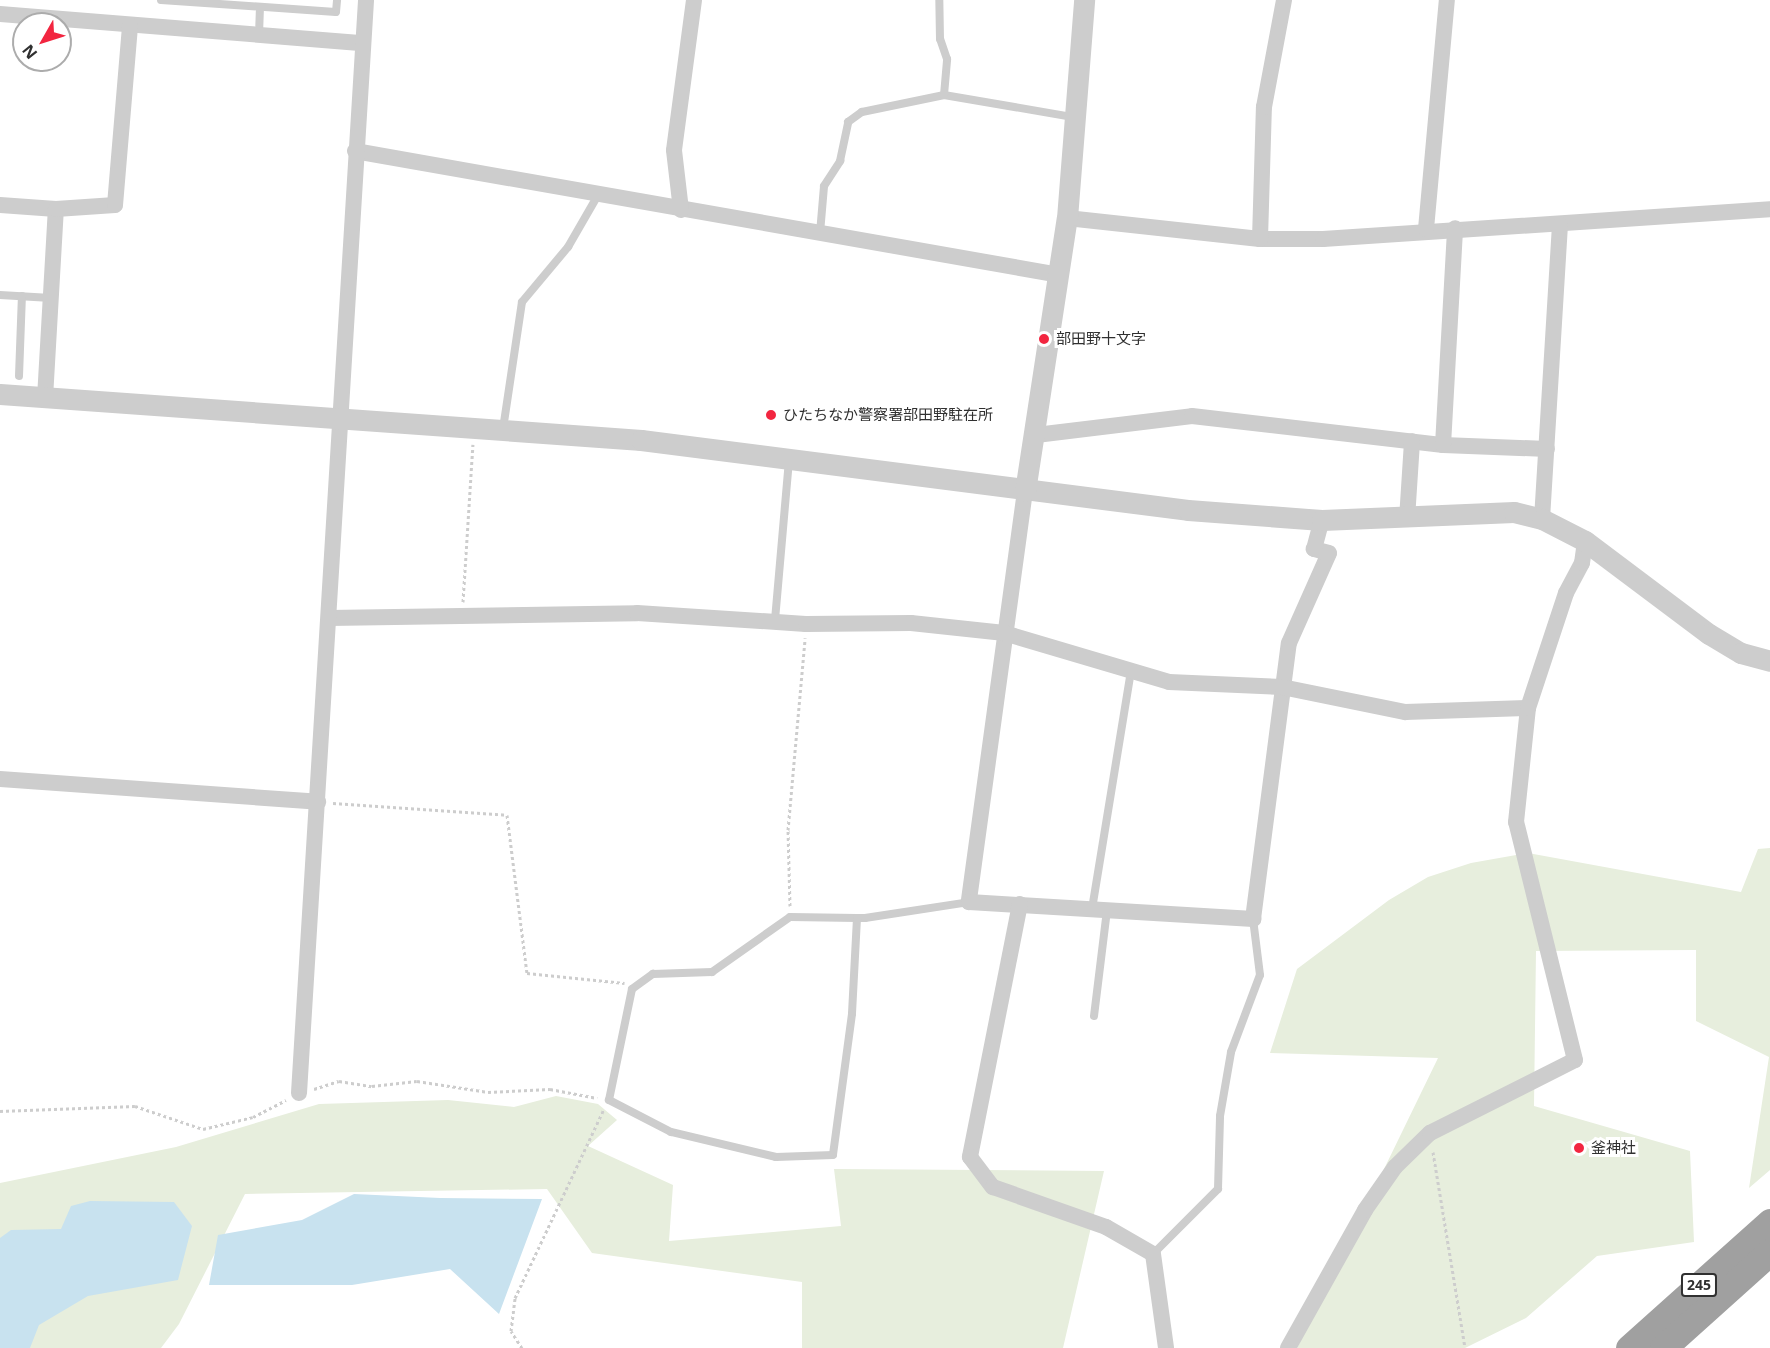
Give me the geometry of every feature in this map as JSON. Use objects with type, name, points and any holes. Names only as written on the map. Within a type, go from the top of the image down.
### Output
[{"type":"highway","name":"245","points":[[1629,1348],[1770,1222]]},
{"type":"highway","name":"245","points":[[1663,1348],[1770,1252]]},
{"type":"street","points":[[299,1094],[329,618],[338,418],[366,0]]},
{"type":"street","points":[[681,210],[674,150],[694,0]]},
{"type":"street","points":[[1084,0],[1067,218],[1060,276],[1004,633],[969,902],[1253,919],[1281,687],[1289,644],[1329,553],[1314,549],[1322,520]]},
{"type":"street","points":[[1260,238],[1264,107],[1284,0]]},
{"type":"street","points":[[1426,229],[1447,0]]},
{"type":"street","points":[[0,14],[363,43]]},
{"type":"street","points":[[0,205],[56,209],[115,205],[129,26]]},
{"type":"street","points":[[355,151],[1060,276]]},
{"type":"street","points":[[1067,218],[1260,238],[1426,229],[1560,225],[1770,208]]},
{"type":"street","points":[[45,398],[56,209]]},
{"type":"street","points":[[1542,519],[1560,225]]},
{"type":"street","points":[[1443,446],[1455,228]]},
{"type":"street","points":[[0,394],[503,430],[789,460],[1025,491],[1322,520],[1407,519],[1488,510],[1542,519],[1585,541],[1709,634],[1741,653],[1770,661]]},
{"type":"street","points":[[1036,435],[1192,416],[1443,446],[1547,450]]},
{"type":"street","points":[[1407,519],[1412,441]]},
{"type":"street","points":[[1288,1348],[1365,1210],[1395,1167],[1430,1133],[1575,1060],[1516,822],[1528,708],[1566,593],[1582,563],[1585,541]]},
{"type":"street","points":[[329,618],[637,613],[775,620],[806,624],[911,623],[1004,633],[1169,682],[1281,687],[1405,712],[1528,708]]},
{"type":"street","points":[[0,779],[318,802]]},
{"type":"street","points":[[1020,904],[970,1157],[993,1187],[1106,1227],[1153,1254],[1166,1348]]},
{"type":"lane","points":[[161,0],[336,12],[337,0]]},
{"type":"lane","points":[[939,0],[940,39],[947,58],[944,95]]},
{"type":"lane","points":[[259,35],[260,7]]},
{"type":"lane","points":[[820,234],[824,186],[840,161],[848,122],[862,112],[944,95],[1074,117]]},
{"type":"lane","points":[[503,430],[522,302],[568,247],[598,195]]},
{"type":"lane","points":[[0,295],[51,298]]},
{"type":"lane","points":[[19,376],[22,296]]},
{"type":"lane","points":[[775,620],[789,460]]},
{"type":"lane","points":[[1094,1017],[1100,909],[1131,672]]},
{"type":"lane","points":[[857,918],[852,1014],[833,1155],[776,1157],[682,1135],[628,1114],[609,1100],[632,989],[653,974],[712,972],[790,917],[857,918],[969,902]]},
{"type":"lane","points":[[1153,1254],[1218,1190],[1220,1116],[1231,1052],[1260,975],[1253,919]]},
{"type":"path","points":[[462,616],[474,428]]},
{"type":"path","points":[[790,917],[788,831],[806,624]]},
{"type":"path","points":[[318,802],[507,815],[526,973],[638,985]]},
{"type":"path","points":[[0,1111],[135,1106],[203,1129],[253,1117],[299,1094],[339,1081],[372,1086],[417,1080],[488,1092],[550,1089],[609,1100],[514,1298],[511,1331],[522,1348]]},
{"type":"path","points":[[1430,1133],[1465,1348]]},
{"type":"green space","points":[[1770,848],[1770,1170],[1749,1188],[1769,1057],[1696,1021],[1696,950],[1536,951],[1534,1106],[1690,1151],[1694,1242],[1597,1256],[1526,1318],[1465,1348],[1297,1348],[1438,1058],[1270,1053],[1297,969],[1389,900],[1428,877],[1471,863],[1528,853],[1741,892],[1758,849]]},
{"type":"green space","points":[[556,1096],[598,1104],[617,1120],[588,1146],[673,1185],[669,1241],[841,1226],[834,1169],[1104,1171],[1063,1348],[802,1348],[802,1282],[592,1253],[547,1189],[245,1194],[179,1324],[161,1348],[0,1348],[0,1183],[176,1147],[319,1104],[448,1100],[514,1107]]},
{"type":"water","points":[[354,1194],[542,1199],[499,1314],[450,1269],[352,1285],[209,1285],[218,1235],[302,1220]]},
{"type":"water","points":[[90,1201],[174,1202],[192,1226],[178,1280],[88,1296],[39,1325],[30,1348],[0,1348],[0,1238],[11,1230],[61,1229],[71,1206]]},
{"type":"place","name":"部田野十文字","points":[[1044,339]]},
{"type":"place","name":"ひたちなか警察署部田野駐在所","points":[[771,415]]},
{"type":"place","name":"釜神社","points":[[1579,1148]]}]
